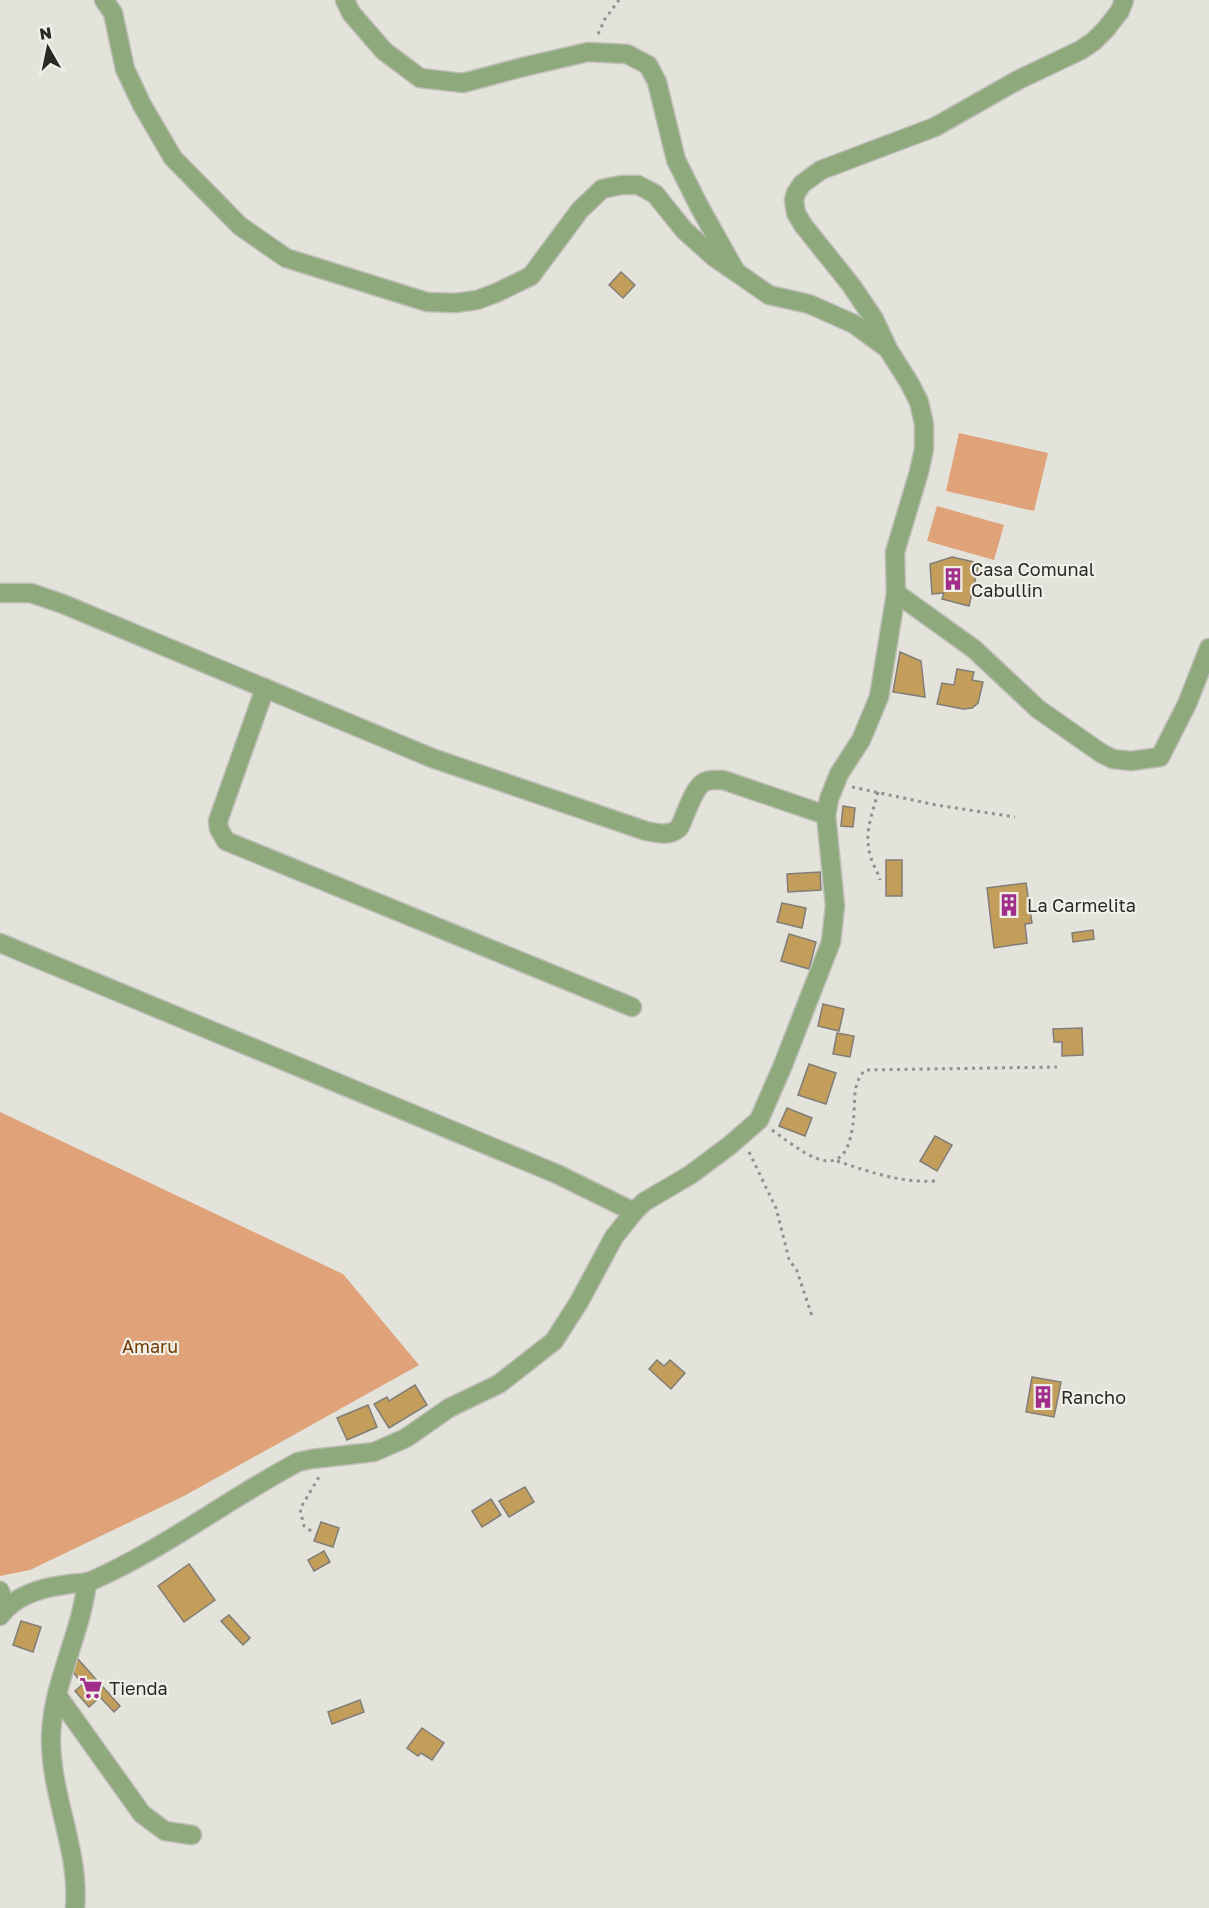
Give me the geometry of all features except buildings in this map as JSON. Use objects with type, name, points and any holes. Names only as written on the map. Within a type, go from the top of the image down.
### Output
[{"type":"street","points":[[104,0],[113,13],[125,69],[142,105],[173,158],[240,226],[286,258],[427,302],[455,303],[477,300],[531,276],[580,210],[602,189],[621,185],[639,185],[655,194],[684,230],[714,257],[769,295],[809,304],[854,324],[888,349]]},
{"type":"street","points":[[345,0],[351,13],[384,51],[420,78],[463,83],[523,66],[588,52],[627,54],[648,65],[657,81],[676,160],[736,272]]},
{"type":"street","points":[[2,1605],[37,1590],[87,1582],[175,1536],[298,1462],[374,1452],[406,1438],[449,1408],[499,1384],[554,1341],[614,1237],[634,1212],[644,1202],[690,1175],[742,1136],[759,1120],[831,942],[835,906],[826,815],[829,799],[839,774],[861,741],[879,697],[896,593],[895,552],[920,472],[924,449],[924,424],[919,402],[888,349],[874,319],[851,285],[803,225],[796,213],[794,200],[802,184],[821,170],[935,127],[1018,80],[1081,50],[1106,29],[1120,11],[1124,0]]},
{"type":"street","points":[[0,593],[31,593],[63,604],[432,758],[646,831],[662,834],[675,832],[698,788],[703,782],[711,780],[723,780],[826,815]]},
{"type":"street","points":[[896,593],[974,649],[1038,709],[1113,759],[1131,761],[1160,757],[1187,704],[1209,648]]},
{"type":"street","points":[[265,688],[218,821],[219,829],[226,841],[632,1007]]},
{"type":"street","points":[[0,943],[557,1174],[634,1212]]},
{"type":"street","points":[[75,1908],[76,1880],[71,1844],[53,1767],[53,1710],[85,1603],[87,1582]]},
{"type":"street","points":[[57,1695],[142,1814],[165,1831],[192,1835]]},
{"type":"path","points":[[588,52],[605,19],[619,0]]},
{"type":"path","points":[[836,784],[936,805],[1014,818]]},
{"type":"path","points":[[878,792],[867,829],[867,842],[880,880]]},
{"type":"path","points":[[837,1161],[846,1153],[853,1122],[858,1077],[865,1070],[1057,1067]]},
{"type":"path","points":[[759,1120],[810,1156],[829,1162],[837,1161],[874,1174],[918,1182],[935,1181]]},
{"type":"path","points":[[742,1136],[776,1208],[789,1259],[797,1271],[813,1319]]},
{"type":"path","points":[[311,1531],[304,1526],[300,1509],[331,1458]]},
{"type":"green space","points":[[959,433],[1048,453],[1034,511],[946,491]]},
{"type":"green space","points":[[937,506],[1004,525],[994,560],[927,541]]},
{"type":"green space","name":"Amaru","points":[[0,1112],[343,1274],[419,1365],[184,1496],[30,1570],[0,1576]]},
{"type":"place","name":"Casa Comunal Cabullin","points":[[953,579]]},
{"type":"place","name":"La Carmelita","points":[[1009,905]]},
{"type":"place","name":"Rancho","points":[[1043,1397]]},
{"type":"place","name":"Tienda","points":[[91,1688]]}]
